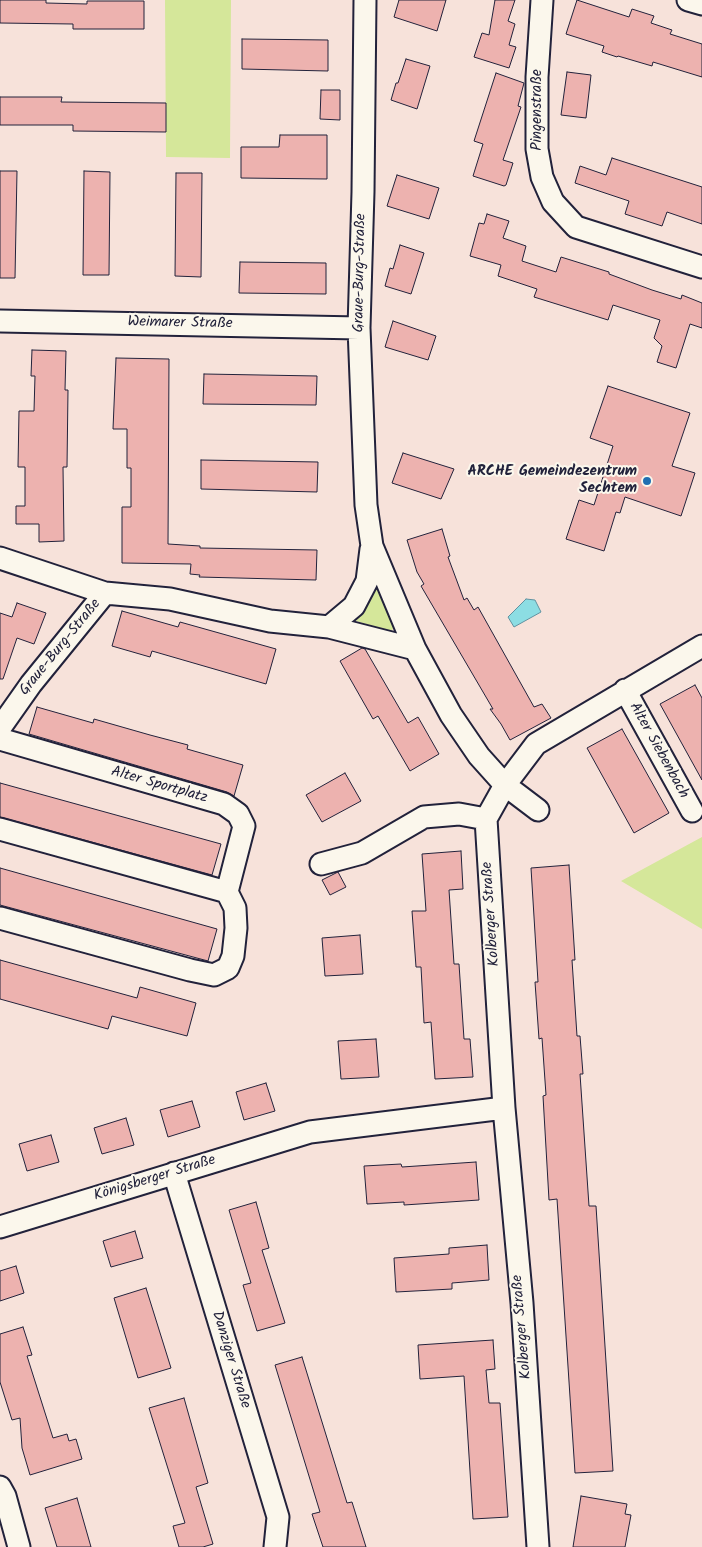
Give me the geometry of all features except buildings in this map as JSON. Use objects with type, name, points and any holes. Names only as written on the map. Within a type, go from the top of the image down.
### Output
[{"type":"street","name":"Graue-Burg-Straße","points":[[365,0],[363,192],[359,328],[366,505],[372,546],[415,649],[451,715],[479,756],[505,784],[538,810]]},
{"type":"street","name":"Pingenstraße","points":[[542,0],[537,76],[537,150],[542,177],[553,202],[576,227],[702,267]]},
{"type":"street","points":[[688,0],[702,4]]},
{"type":"street","name":"Weimarer Straße","points":[[0,321],[359,328]]},
{"type":"street","name":"Graue-Burg-Straße","points":[[1,561],[105,593],[170,599],[270,620],[329,627],[354,606],[363,590],[367,581],[372,546]]},
{"type":"street","name":"Graue-Burg-Straße","points":[[0,728],[31,684],[105,593]]},
{"type":"street","points":[[329,627],[415,649]]},
{"type":"street","name":"Alter Siebenbach","points":[[505,784],[536,744],[702,646]]},
{"type":"street","name":"Alter Siebenbach","points":[[625,690],[692,811]]},
{"type":"street","name":"Alter Sportplatz","points":[[0,739],[224,804],[238,814],[244,826],[227,892]]},
{"type":"street","points":[[321,864],[362,853],[424,817],[458,814],[486,819],[505,784]]},
{"type":"street","name":"Kolberger Straße","points":[[486,819],[504,1108],[523,1322],[538,1547]]},
{"type":"street","points":[[0,830],[227,892],[235,908],[236,928],[233,956],[228,968],[214,975],[0,918]]},
{"type":"street","name":"Königsberger Straße","points":[[0,1227],[310,1132],[504,1108]]},
{"type":"street","name":"Danziger Straße","points":[[174,1173],[278,1517],[275,1547]]},
{"type":"street","points":[[0,1487],[5,1496],[19,1547]]},
{"type":"green space","points":[[165,0],[231,0],[230,158],[166,157]]},
{"type":"green space","points":[[375,582],[396,625],[391,631],[356,621]]},
{"type":"green space","points":[[702,837],[702,929],[621,881]]},
{"type":"water","points":[[526,599],[535,600],[541,612],[514,627],[508,617]]},
{"type":"place","name":"ARCHE Gemeindezentrum Sechtem","points":[[647,481]]}]
